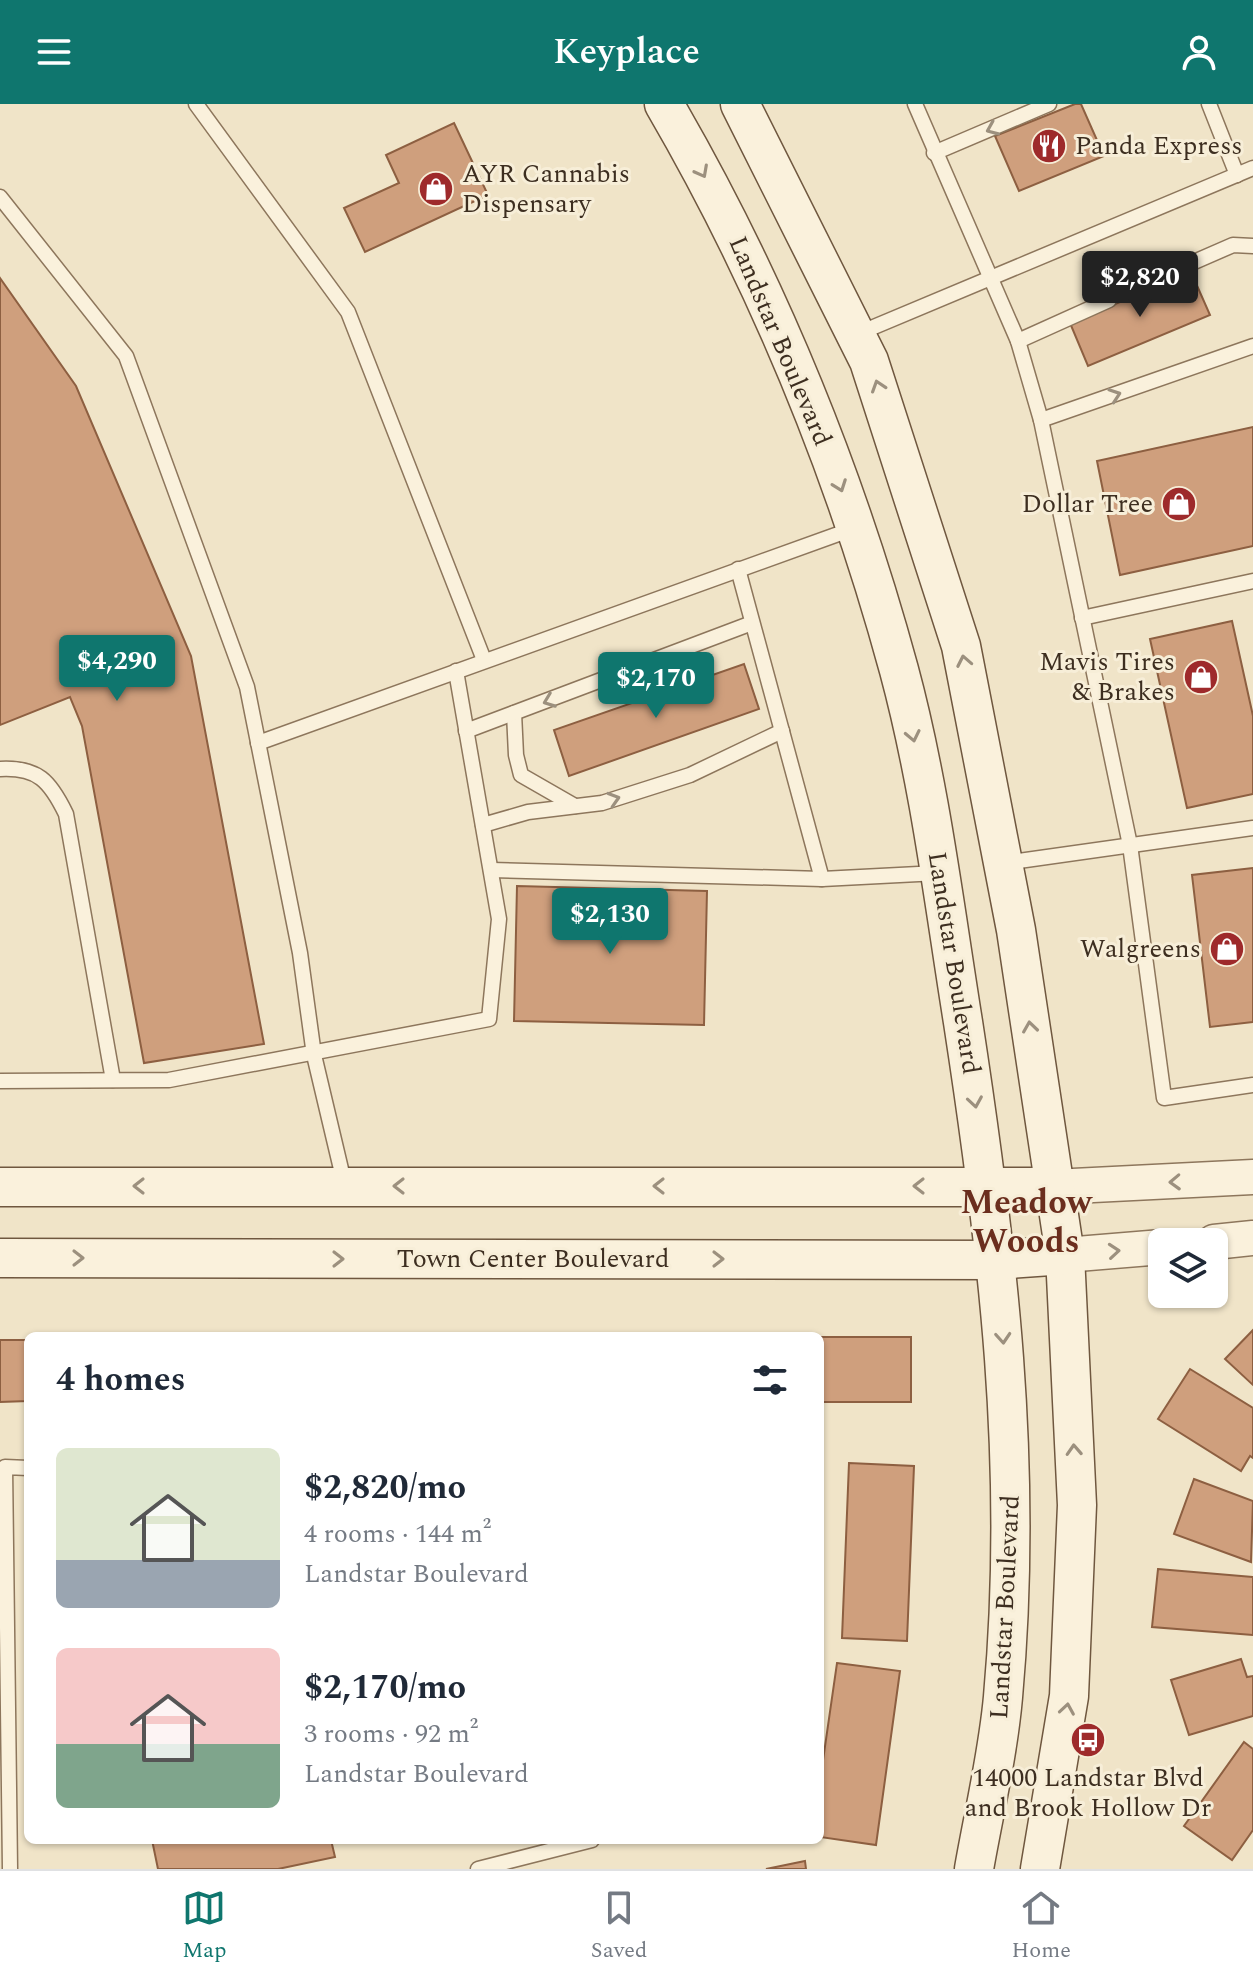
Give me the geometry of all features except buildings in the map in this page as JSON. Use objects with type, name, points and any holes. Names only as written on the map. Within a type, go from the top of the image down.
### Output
[{"type":"main road","name":"Landstar Boulevard","points":[[664,104],[740,241],[803,384],[855,528],[899,671],[943,872],[996,1260],[1013,1480],[1003,1700],[974,1869]]},
{"type":"main road","points":[[740,104],[869,361],[961,646],[1003,863],[1065,1255],[1077,1505],[1069,1696],[1040,1869]]},
{"type":"main road","points":[[0,1187],[1053,1187]]},
{"type":"main road","name":"Town Center Boulevard","points":[[0,1258],[996,1260],[1065,1255]]},
{"type":"street","points":[[1053,1187],[1253,1177]]},
{"type":"street","points":[[1228,1241],[1253,1238]]},
{"type":"street","points":[[1065,1255],[1148,1248]]},
{"type":"lane","points":[[196,104],[348,312],[484,660]]},
{"type":"lane","points":[[915,104],[1018,341],[1041,420],[1130,845],[1164,1098],[1253,1085]]},
{"type":"lane","points":[[934,153],[1049,104]]},
{"type":"lane","points":[[1209,104],[1237,175]]},
{"type":"lane","points":[[857,335],[1253,168]]},
{"type":"lane","points":[[0,197],[126,356],[247,687],[300,953],[314,1055],[345,1186]]},
{"type":"lane","points":[[1132,289],[1233,245],[1249,243],[1253,246]]},
{"type":"lane","points":[[1018,341],[1109,300]]},
{"type":"lane","points":[[1041,420],[1246,349],[1253,332]]},
{"type":"lane","points":[[258,743],[855,528]]},
{"type":"lane","points":[[738,569],[822,879]]},
{"type":"lane","points":[[1082,618],[1253,581]]},
{"type":"lane","points":[[466,731],[752,623]]},
{"type":"lane","points":[[0,1081],[169,1080],[314,1055],[489,1019],[499,919],[456,671]]},
{"type":"lane","points":[[514,713],[516,755],[521,775],[576,806]]},
{"type":"lane","points":[[483,825],[528,812],[602,803],[690,775],[782,731]]},
{"type":"lane","points":[[0,769],[22,768],[43,779],[66,814],[113,1080]]},
{"type":"lane","points":[[1003,863],[1253,828]]},
{"type":"lane","points":[[491,870],[822,879],[943,872]]},
{"type":"lane","points":[[10,1869],[5,1467],[24,1468]]},
{"type":"lane","points":[[478,1869],[576,1844]]},
{"type":"place","name":"Panda Express","points":[[1049,146]]},
{"type":"place","name":"AYR Cannabis Dispensary","points":[[436,189]]},
{"type":"place","name":"Dollar Tree","points":[[1179,504]]},
{"type":"place","name":"Mavis Tires & Brakes","points":[[1201,677]]},
{"type":"place","name":"Walgreens","points":[[1227,949]]},
{"type":"place","name":"14000 Landstar Blvd and Brook Hollow Dr","points":[[1088,1740]]},
{"type":"district","name":"Meadow Woods","points":[[1026,1222]]}]
